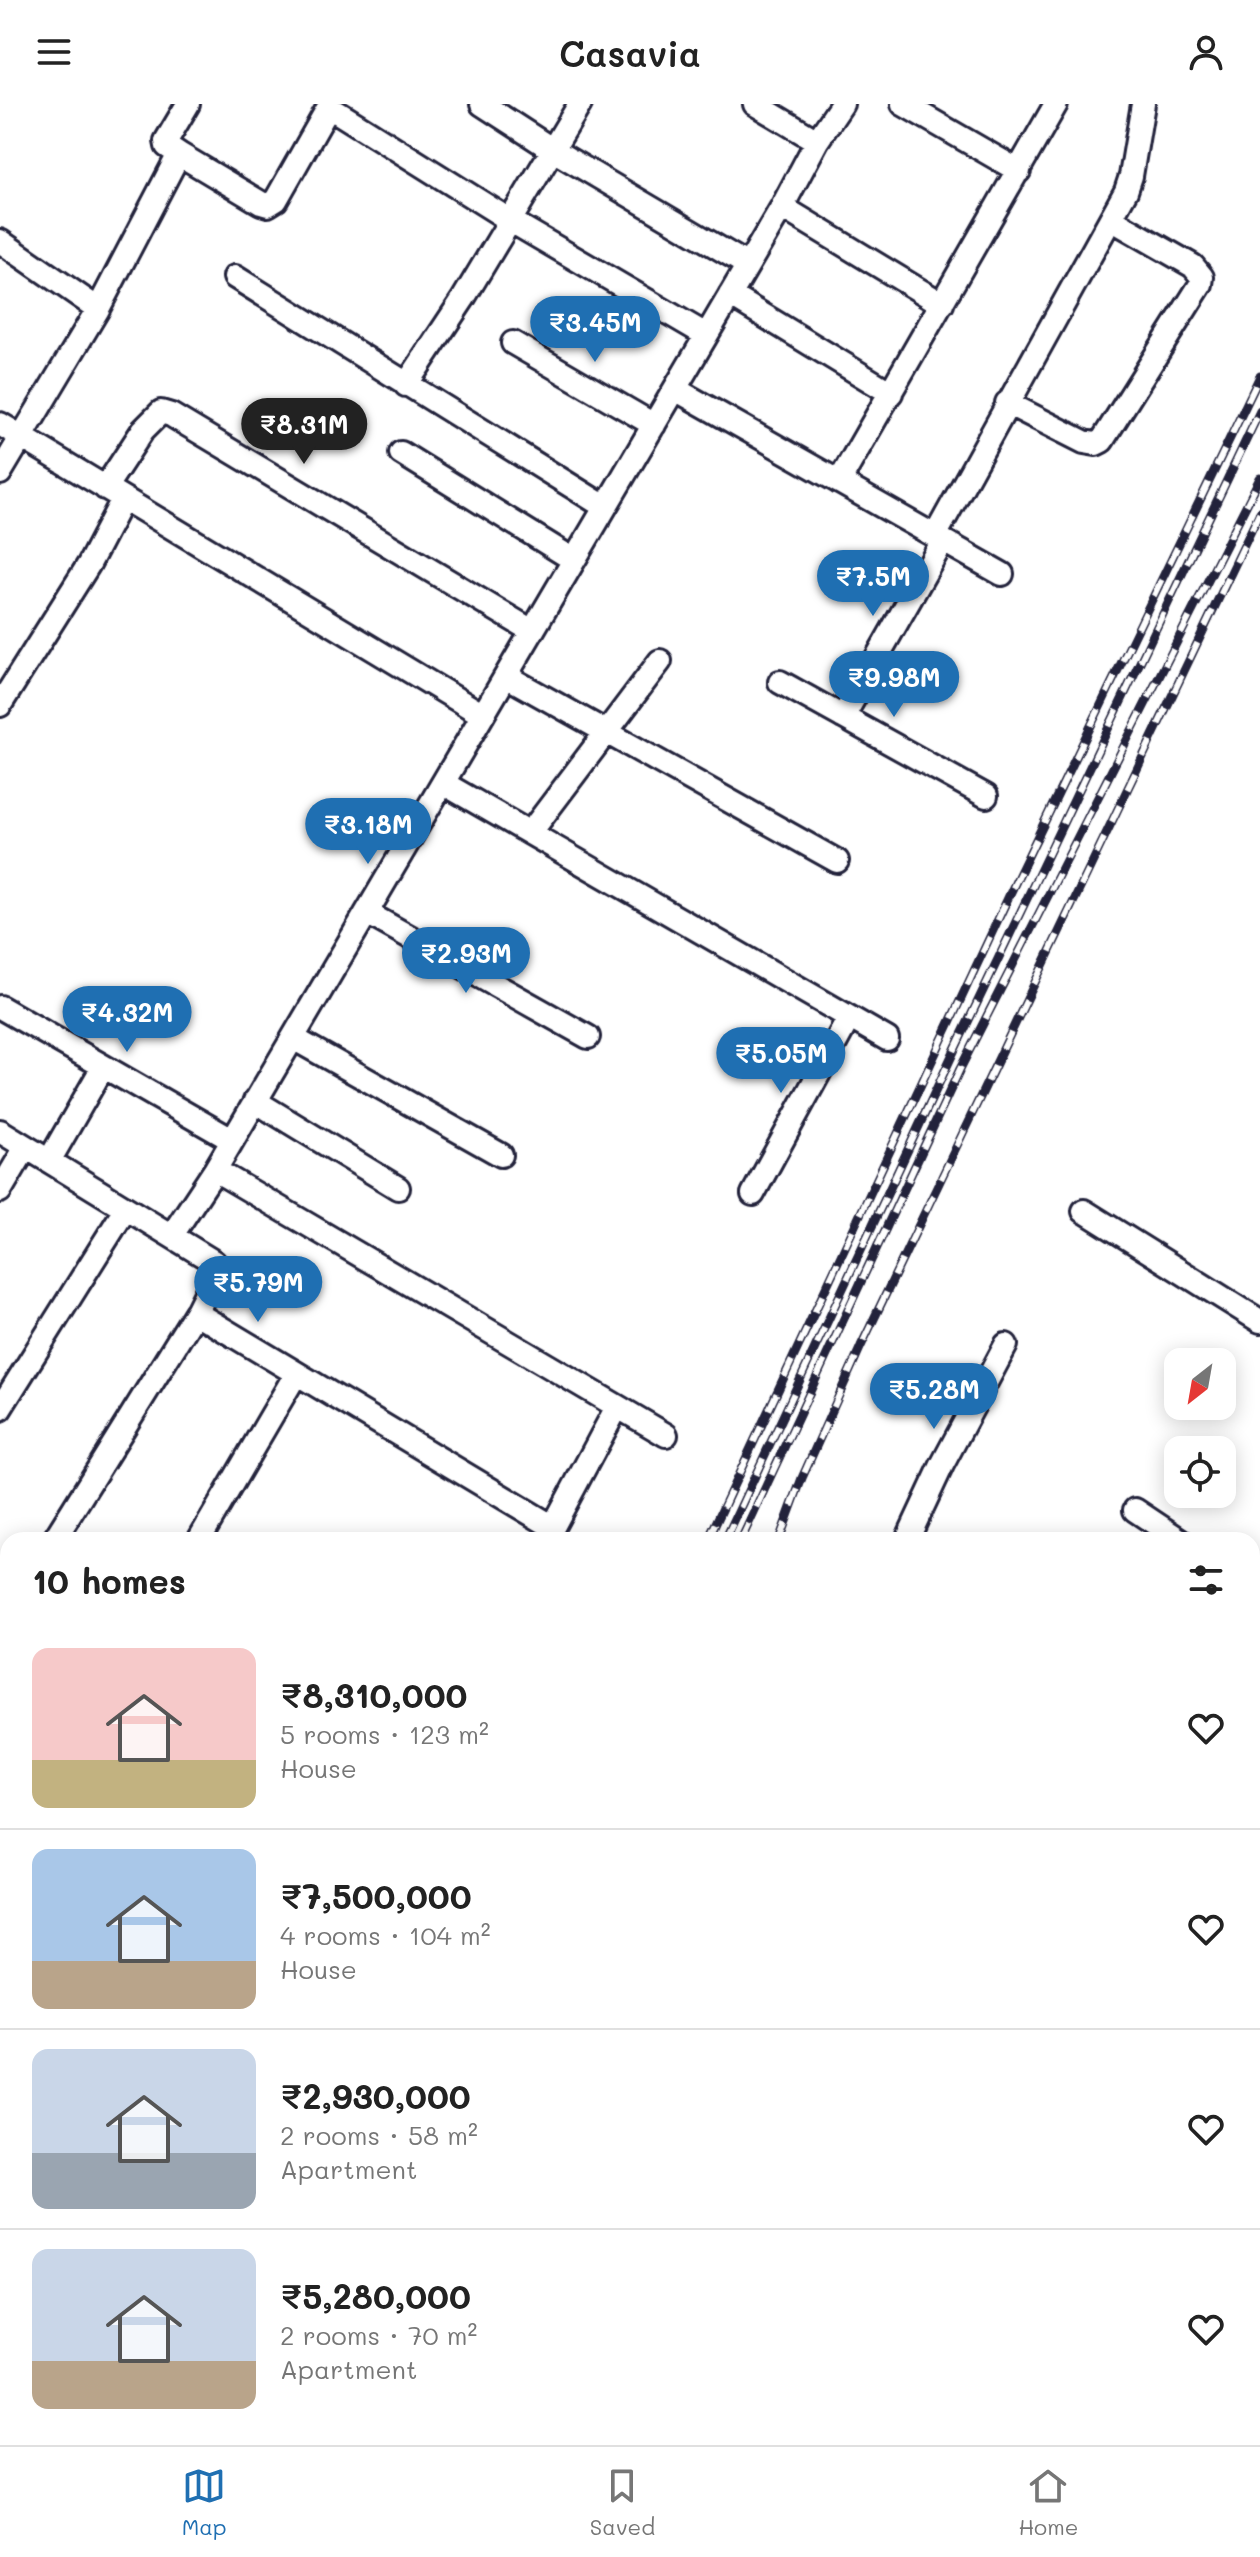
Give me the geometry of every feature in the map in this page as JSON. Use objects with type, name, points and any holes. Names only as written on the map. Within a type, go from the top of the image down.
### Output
[{"type":"street","points":[[188,104],[166,141],[167,146],[268,205],[276,200],[327,110],[332,110],[511,221],[706,335]]},
{"type":"street","points":[[482,104],[553,150],[746,264]]},
{"type":"street","points":[[406,385],[463,299],[580,104]]},
{"type":"street","points":[[755,104],[817,141]]},
{"type":"street","points":[[172,1235],[215,1170],[782,207],[817,141],[842,104]]},
{"type":"street","points":[[903,104],[1019,171]]},
{"type":"street","points":[[839,482],[1056,104]]},
{"type":"street","points":[[843,717],[1007,403],[1111,219],[1131,176],[1143,104]]},
{"type":"street","points":[[0,473],[98,309],[179,154]]},
{"type":"street","points":[[782,207],[942,304]]},
{"type":"street","points":[[1007,403],[1084,442],[1096,444],[1102,441],[1201,284],[1200,272],[1193,266],[1111,219]]},
{"type":"street","points":[[0,241],[98,309]]},
{"type":"street","points":[[235,277],[605,507]]},
{"type":"street","points":[[730,295],[891,393]]},
{"type":"street","points":[[513,343],[654,425]]},
{"type":"street","points":[[675,389],[1002,574]]},
{"type":"street","points":[[2,697],[89,564],[114,494],[143,430],[161,412],[171,415],[532,631]]},
{"type":"street","points":[[0,424],[483,715]]},
{"type":"street","points":[[401,453],[574,560]]},
{"type":"street","points":[[530,833],[660,661]]},
{"type":"street","points":[[506,676],[837,861]]},
{"type":"street","points":[[780,682],[986,796]]},
{"type":"street","points":[[443,783],[887,1039]]},
{"type":"street","points":[[367,913],[588,1037]]},
{"type":"street","points":[[0,1007],[232,1140]]},
{"type":"street","points":[[753,1194],[849,1018]]},
{"type":"street","points":[[293,1038],[501,1155]]},
{"type":"street","points":[[49,1161],[103,1067]]},
{"type":"street","points":[[255,1101],[398,1188]]},
{"type":"street","points":[[0,1131],[214,1262],[215,1275],[196,1312],[59,1532]]},
{"type":"street","points":[[0,1191],[26,1147]]},
{"type":"street","points":[[215,1170],[666,1435]]},
{"type":"street","points":[[0,1409],[126,1208]]},
{"type":"street","points":[[1084,1211],[1260,1321]]},
{"type":"street","points":[[196,1312],[546,1532]]},
{"type":"street","points":[[911,1532],[942,1465],[1006,1345]]},
{"type":"street","points":[[204,1532],[296,1374]]},
{"type":"street","points":[[550,1532],[617,1407]]},
{"type":"street","points":[[1135,1510],[1168,1532]]},
{"type":"railway","points":[[712,1532],[1016,881],[1260,376]]},
{"type":"railway","points":[[729,1532],[1260,411]]},
{"type":"railway","points":[[745,1532],[960,1069],[1260,478]]},
{"type":"railway","points":[[782,1532],[802,1478],[861,1346],[1260,512]]}]
